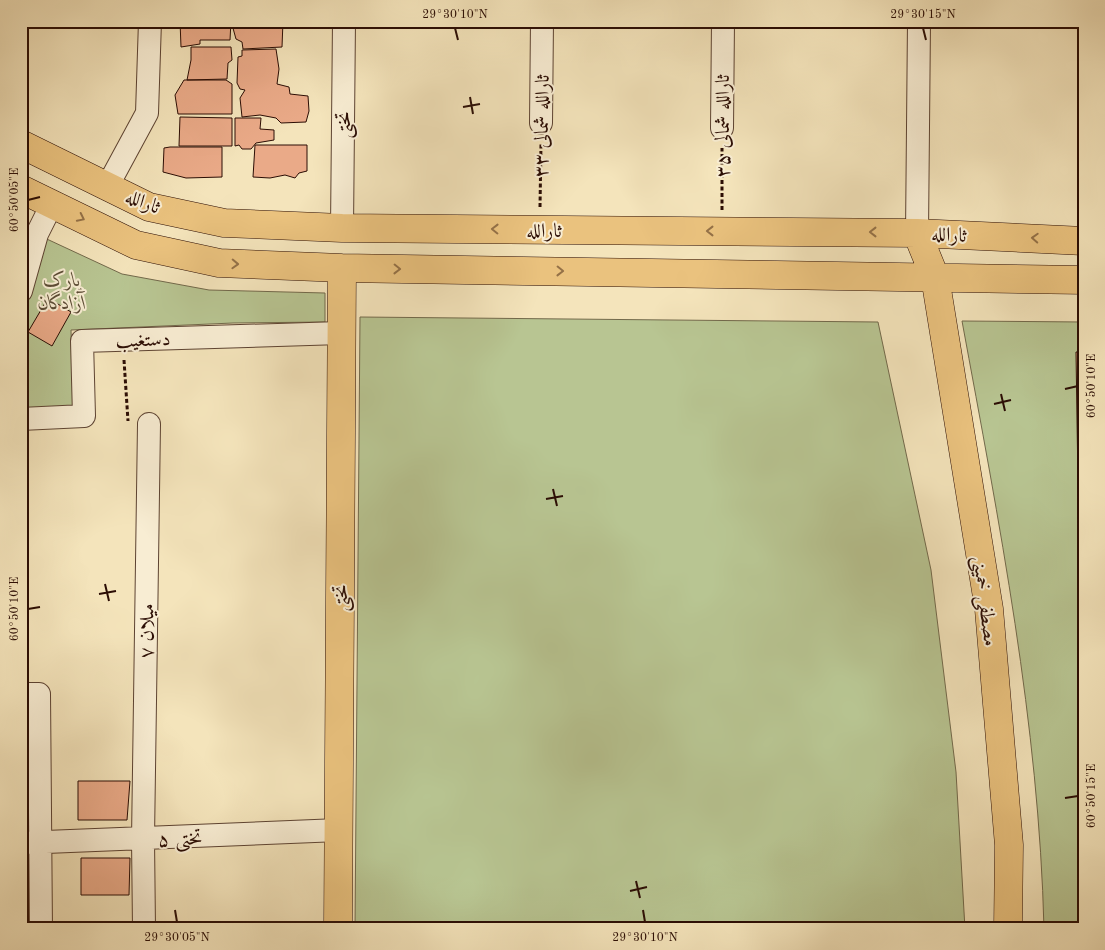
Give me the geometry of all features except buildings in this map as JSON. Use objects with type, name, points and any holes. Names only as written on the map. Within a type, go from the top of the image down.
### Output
[{"type":"main road","name":"ثارالله","points":[[21,144],[149,207],[224,223],[342,228],[917,233],[1084,241]]},
{"type":"main road","name":"ثارالله","points":[[21,189],[136,245],[219,263],[342,268],[1084,280]]},
{"type":"main road","name":"مصطفی خمینی","points":[[917,233],[935,277],[989,609],[1009,845],[1008,929]]},
{"type":"main road","name":"تختی","points":[[338,929],[342,268]]},
{"type":"street","points":[[107,186],[147,113],[150,21]]},
{"type":"street","name":"تختی","points":[[342,228],[344,21]]},
{"type":"street","name":"ثارالله شمالی ۳۳","points":[[541,123],[542,21]]},
{"type":"street","name":"ثارالله شمالی ۳۵","points":[[722,128],[723,21]]},
{"type":"street","points":[[917,233],[919,21]]},
{"type":"street","points":[[21,291],[37,234],[52,204]]},
{"type":"street","name":"دستغیب","points":[[21,419],[84,416],[82,341],[341,332]]},
{"type":"street","name":"میلان ۷","points":[[144,929],[143,839],[149,424]]},
{"type":"street","points":[[30,694],[31,842],[41,929]]},
{"type":"street","name":"تختی ۵","points":[[31,842],[339,830]]},
{"type":"path","name":"ثارالله شمالی ۳۳","points":[[540,230],[541,123]]},
{"type":"path","name":"ثارالله شمالی ۳۵","points":[[722,128],[722,231]]},
{"type":"path","points":[[123,340],[128,426],[149,424]]},
{"type":"green space","name":"پارک آزادگان","points":[[21,227],[122,274],[209,290],[325,293],[325,322],[233,323],[71,330],[73,407],[21,410]]},
{"type":"green space","points":[[360,317],[878,322],[931,570],[956,772],[965,929],[355,929]]},
{"type":"green space","points":[[962,321],[1084,322],[1084,929],[1044,929],[1041,852],[1026,700],[1003,548]]}]
